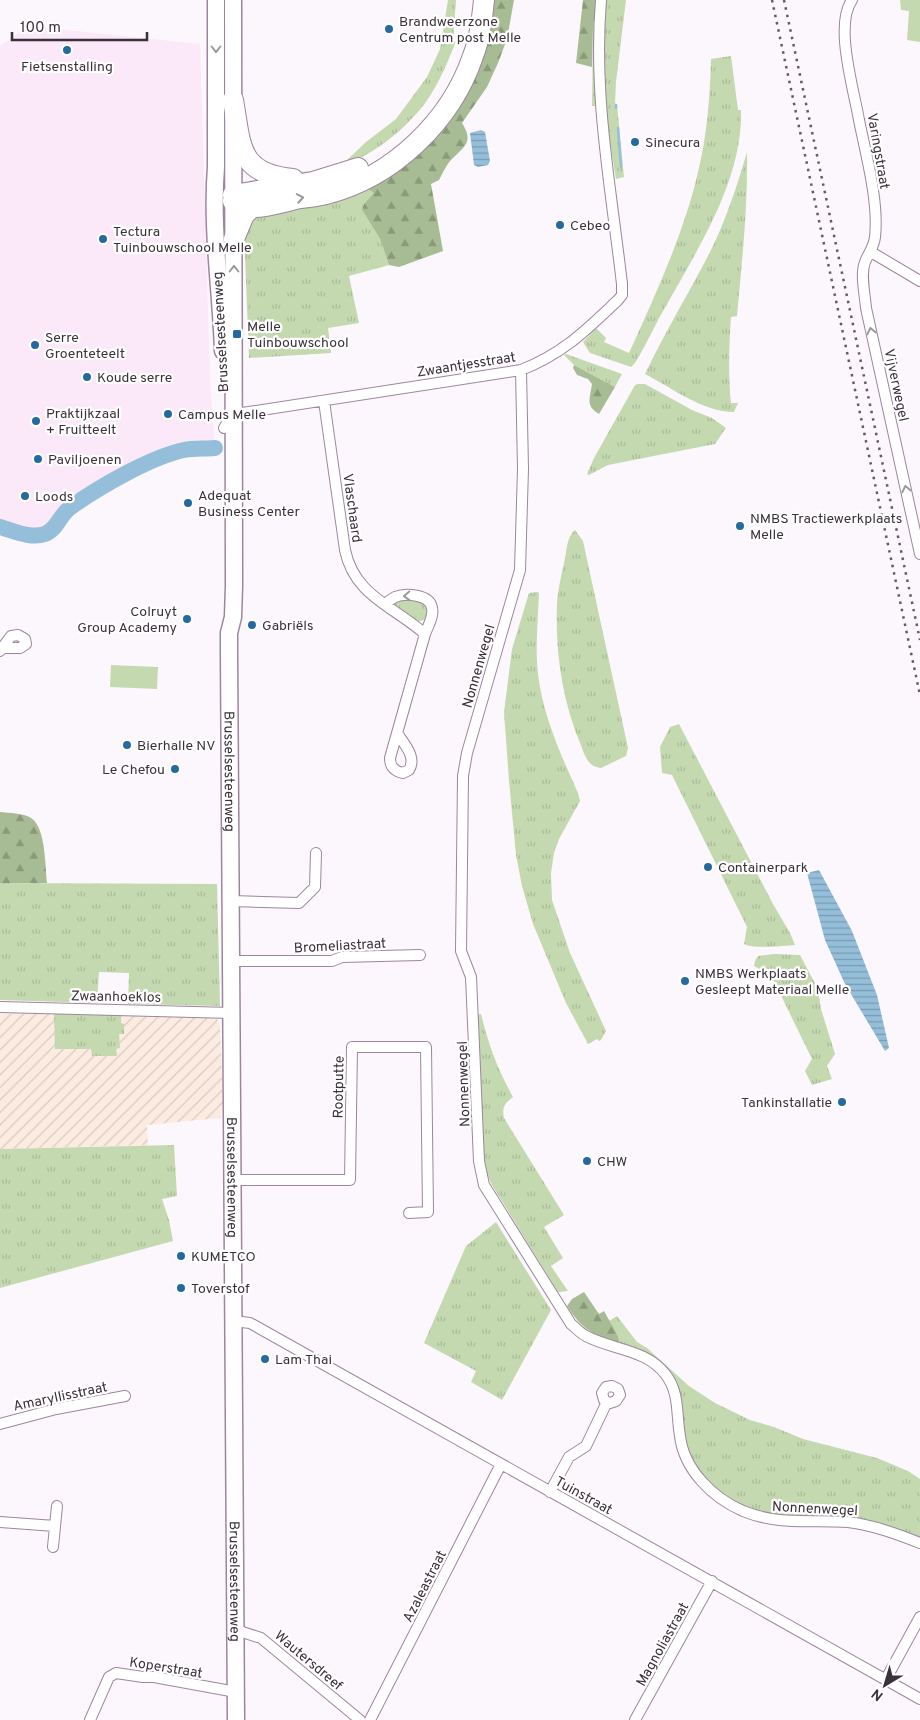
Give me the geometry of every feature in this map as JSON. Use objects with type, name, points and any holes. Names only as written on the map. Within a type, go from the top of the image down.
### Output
[{"type":"highway","points":[[232,198],[313,182],[353,171],[392,146],[421,121],[434,104],[453,71],[464,42],[470,19],[472,0]]},
{"type":"highway","points":[[232,198],[252,207],[327,194],[353,184],[390,164],[417,143],[441,116],[463,79],[473,56],[480,29],[484,0]]},
{"type":"highway","points":[[233,100],[241,148],[251,163],[263,173],[276,178],[313,182]]},
{"type":"highway","points":[[234,239],[244,215],[252,207]]},
{"type":"main road","name":"Brusselsesteenweg","points":[[216,0],[215,227],[227,415],[233,608],[229,633],[236,1720]]},
{"type":"main road","name":"Brusselsesteenweg","points":[[227,415],[234,239],[232,198],[233,0]]},
{"type":"main road","points":[[215,227],[222,208],[232,198],[221,188],[216,167]]},
{"type":"street","name":"Zwaantjesstraat","points":[[227,415],[521,370],[548,358],[568,346],[618,300],[622,295],[619,256],[601,118],[598,73],[601,0]]},
{"type":"street","name":"Varingstraat","points":[[852,0],[845,16],[844,37],[870,177],[875,228],[875,238],[871,252]]},
{"type":"street","points":[[871,252],[920,281]]},
{"type":"street","name":"Vijverwegel","points":[[871,252],[864,264],[863,281],[866,308],[920,554]]},
{"type":"street","name":"Nonnenwegel","points":[[521,370],[524,469],[520,570],[467,754],[463,776],[461,951],[471,977],[480,1161],[484,1185],[571,1324],[584,1335],[648,1359],[665,1374],[672,1384],[677,1397],[679,1436],[683,1454],[692,1470],[706,1486],[741,1510],[766,1519],[850,1522],[892,1532],[920,1543]]},
{"type":"street","name":"Vlaschaard","points":[[324,401],[348,565],[355,578],[370,594],[425,634]]},
{"type":"street","points":[[385,604],[396,597],[417,596],[426,598],[430,602],[432,609],[432,617],[425,634],[397,733]]},
{"type":"street","points":[[231,901],[300,903],[315,887],[316,852]]},
{"type":"street","name":"Bromeliastraat","points":[[232,961],[332,961],[342,957],[420,955]]},
{"type":"street","name":"Zwaanhoeklos","points":[[0,1007],[232,1013]]},
{"type":"street","name":"Rootputte","points":[[232,1180],[350,1180],[352,1047],[426,1047],[428,1212],[409,1213]]},
{"type":"street","name":"Tuinstraat","points":[[233,1321],[250,1323],[920,1699]]},
{"type":"street","name":"Amaryllisstraat","points":[[0,1424],[56,1409],[125,1396]]},
{"type":"street","points":[[550,1492],[569,1457],[586,1446],[607,1402]]},
{"type":"street","name":"Azaleastraat","points":[[370,1720],[501,1464]]},
{"type":"street","points":[[53,1547],[57,1506]]},
{"type":"street","points":[[0,1522],[55,1526]]},
{"type":"street","name":"Magnoliastraat","points":[[635,1720],[712,1581]]},
{"type":"street","points":[[886,1679],[920,1617]]},
{"type":"street","name":"Wautersdreef","points":[[236,1630],[261,1638],[360,1720]]},
{"type":"street","name":"Koperstraat","points":[[90,1720],[109,1678],[116,1673],[143,1678],[154,1677],[236,1692]]},
{"type":"shaded area","name":"Tectura Tuinbouwschool Melle","points":[[28,26],[200,44],[210,380],[215,448],[187,450],[138,468],[68,508],[60,516],[54,530],[45,535],[31,535],[0,527],[0,46]]},
{"type":"shaded area","points":[[34,1013],[217,1018],[220,1026],[223,1104],[220,1118],[147,1125],[148,1145],[0,1149],[0,1014]]},
{"type":"green space","points":[[448,0],[456,0],[453,41],[456,41],[439,80],[426,102],[405,126],[379,147],[365,155],[350,163],[320,172],[290,176],[258,163],[257,156],[266,165],[298,172],[316,171],[339,165],[396,119],[427,77],[440,49]]},
{"type":"green space","points":[[491,0],[514,0],[507,39],[487,87],[462,123],[466,129],[468,139],[464,147],[448,164],[439,180],[431,184],[443,251],[399,267],[389,265],[380,239],[362,210],[364,204],[374,193],[365,186],[421,148]]},
{"type":"green space","points":[[583,0],[597,0],[593,26],[592,67],[576,63]]},
{"type":"green space","points":[[597,0],[626,0],[615,103],[617,105],[624,177],[616,179],[604,106],[592,106],[593,26]]},
{"type":"green space","points":[[900,0],[920,0],[920,42],[907,40],[909,11],[901,10]]},
{"type":"green space","points":[[731,56],[738,110],[741,110],[740,136],[735,161],[717,212],[635,363],[631,367],[590,353],[583,342],[596,328],[606,338],[604,342],[629,353],[668,264],[692,195],[706,130],[711,59]]},
{"type":"green space","points":[[747,152],[746,214],[741,275],[737,316],[731,317],[729,371],[731,403],[738,403],[734,412],[722,411],[699,404],[645,374],[716,240],[731,203]]},
{"type":"green space","points":[[365,186],[375,193],[364,204],[362,210],[380,239],[389,265],[349,276],[359,323],[328,328],[331,353],[249,358],[244,231],[256,216]]},
{"type":"green space","points":[[566,354],[622,374],[615,387],[574,365],[564,355]]},
{"type":"green space","points":[[574,365],[615,387],[599,414],[590,405],[592,384],[588,379],[577,375],[573,368]]},
{"type":"green space","points":[[645,384],[692,410],[712,418],[726,428],[715,444],[608,465],[589,475],[587,474],[635,385]]},
{"type":"green space","points":[[575,530],[583,541],[628,748],[626,756],[601,768],[593,766],[589,762],[574,727],[564,692],[557,639],[558,592],[568,543],[570,536]]},
{"type":"green space","points":[[529,593],[539,593],[537,654],[540,690],[548,720],[580,801],[559,839],[554,853],[551,873],[552,900],[570,953],[606,1031],[601,1040],[597,1039],[588,1044],[566,1003],[533,924],[522,886],[516,855],[504,712],[512,649]]},
{"type":"green space","points":[[397,600],[421,600],[429,607],[426,619],[417,621],[395,606],[394,603]]},
{"type":"green space","points":[[111,665],[158,667],[157,689],[110,687]]},
{"type":"green space","points":[[679,724],[795,945],[761,947],[744,944],[747,927],[672,775],[662,773],[660,747],[670,727]]},
{"type":"green space","points":[[0,812],[24,815],[36,823],[42,838],[47,883],[0,883]]},
{"type":"green space","points":[[0,883],[217,884],[220,1006],[128,1004],[129,973],[99,972],[97,1003],[0,1000]]},
{"type":"green space","points":[[774,954],[800,955],[818,989],[821,1009],[835,1054],[827,1066],[832,1079],[812,1085],[805,1071],[812,1059],[771,975],[754,966],[758,956]]},
{"type":"green space","points":[[54,1013],[121,1015],[121,1023],[124,1024],[124,1034],[119,1034],[120,1048],[116,1049],[117,1056],[92,1056],[91,1049],[55,1049]]},
{"type":"green space","points":[[481,1014],[494,1057],[513,1097],[504,1106],[504,1118],[564,1215],[544,1227],[563,1258],[551,1266],[568,1291],[558,1292],[487,1174],[484,1158],[477,1015]]},
{"type":"green space","points":[[174,1145],[177,1196],[162,1199],[173,1241],[0,1288],[0,1149]]},
{"type":"green space","points":[[496,1222],[551,1310],[502,1400],[471,1382],[476,1371],[424,1343],[466,1246]]},
{"type":"green space","points":[[584,1292],[599,1314],[604,1311],[618,1336],[620,1344],[589,1331],[572,1314],[567,1306],[572,1299]]},
{"type":"green space","points":[[617,1316],[637,1342],[647,1348],[689,1386],[715,1403],[750,1420],[774,1427],[803,1439],[877,1458],[908,1471],[920,1479],[920,1539],[881,1523],[852,1517],[784,1518],[767,1515],[737,1504],[706,1481],[689,1459],[672,1376],[620,1344],[618,1336],[609,1321]]},
{"type":"water","points":[[481,130],[485,132],[490,161],[488,165],[478,167],[474,165],[470,133]]},
{"type":"water","points":[[819,870],[852,931],[877,995],[889,1048],[885,1051],[845,984],[825,940],[807,873]]},
{"type":"waterway","points":[[618,128],[621,167]]},
{"type":"waterway","points":[[0,527],[34,536],[45,534],[53,529],[71,507],[141,466],[188,449],[215,448]]},
{"type":"railway","points":[[772,0],[920,695]]},
{"type":"railway","points":[[784,0],[920,640]]},
{"type":"place","name":"Brandweerzone Centrum post Melle","points":[[389,29]]},
{"type":"place","name":"Fietsenstalling","points":[[67,50]]},
{"type":"place","name":"Sinecura","points":[[635,142]]},
{"type":"place","name":"Cebeo","points":[[560,225]]},
{"type":"place","name":"Tectura Tuinbouwschool Melle","points":[[103,239]]},
{"type":"place","name":"Melle Tuinbouwschool","points":[[237,334]]},
{"type":"place","name":"Serre Groenteteelt","points":[[35,345]]},
{"type":"place","name":"Koude serre","points":[[87,377]]},
{"type":"place","name":"Campus Melle","points":[[168,414]]},
{"type":"place","name":"Praktijkzaal + Fruitteelt","points":[[36,421]]},
{"type":"place","name":"Paviljoenen","points":[[38,459]]},
{"type":"place","name":"Loods","points":[[25,496]]},
{"type":"place","name":"Adequat Business Center","points":[[188,503]]},
{"type":"place","name":"NMBS Tractiewerkplaats Melle","points":[[740,526]]},
{"type":"place","name":"Colruyt Group Academy","points":[[187,619]]},
{"type":"place","name":"Gabriëls","points":[[252,625]]},
{"type":"place","name":"Bierhalle NV","points":[[127,745]]},
{"type":"place","name":"Le Chefou","points":[[175,769]]},
{"type":"place","name":"Containerpark","points":[[708,867]]},
{"type":"place","name":"NMBS Werkplaats Gesleept Materiaal Melle","points":[[685,981]]},
{"type":"place","name":"Tankinstallatie","points":[[842,1102]]},
{"type":"place","name":"CHW","points":[[587,1161]]},
{"type":"place","name":"KUMETCO","points":[[181,1256]]},
{"type":"place","name":"Toverstof","points":[[181,1288]]},
{"type":"place","name":"Lam Thai","points":[[265,1359]]}]
